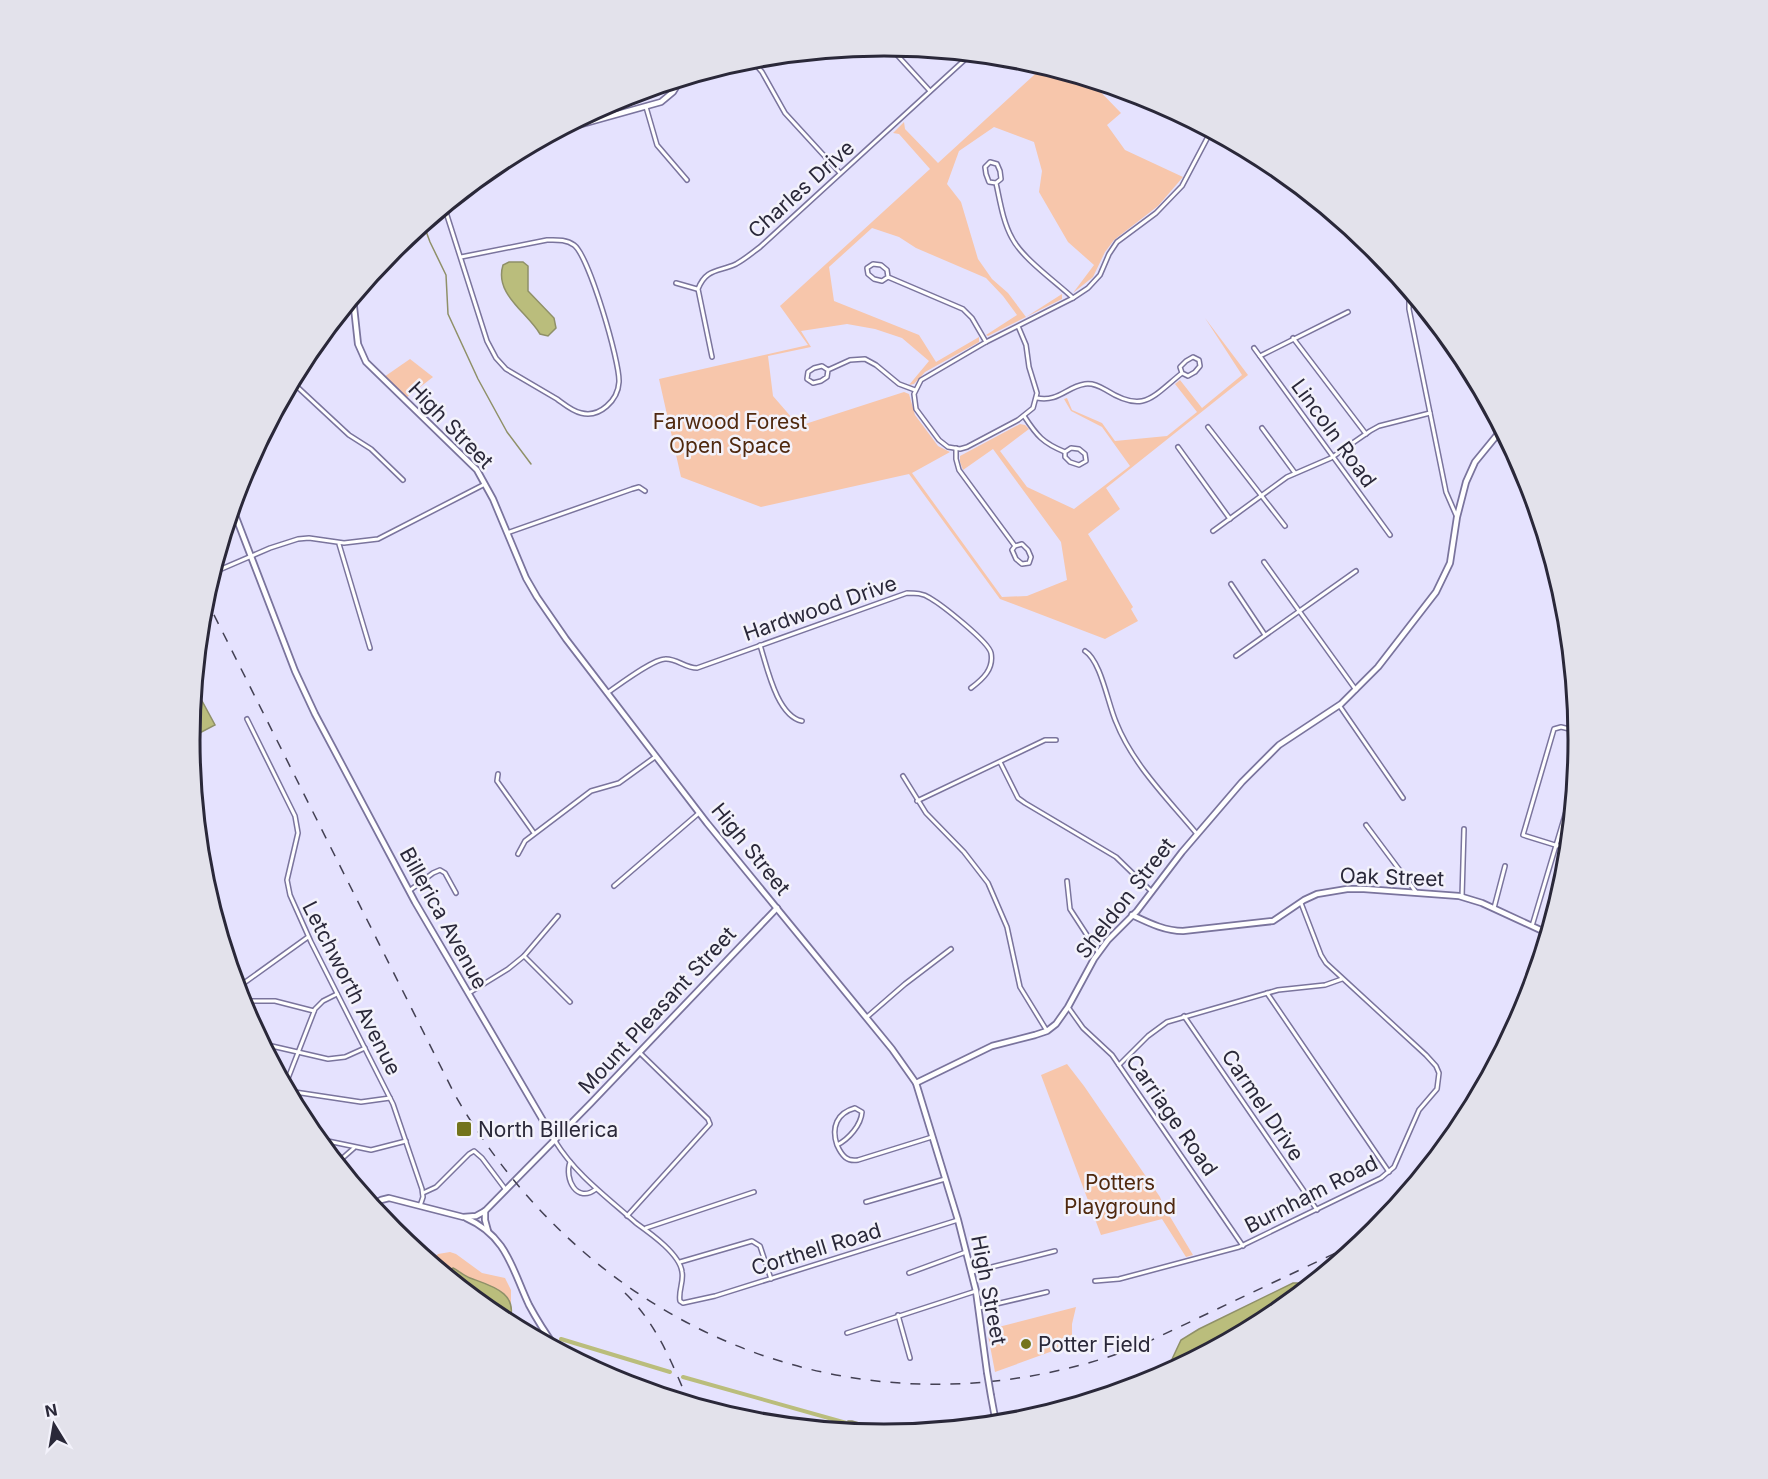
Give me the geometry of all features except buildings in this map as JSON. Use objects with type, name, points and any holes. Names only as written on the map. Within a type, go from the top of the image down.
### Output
[{"type":"main road","points":[[590,122],[661,102],[676,88]]},
{"type":"main road","name":"High Street","points":[[354,308],[361,354],[381,379],[470,462],[485,484],[526,578],[537,597],[655,757],[867,1017],[916,1083],[972,1272],[994,1414]]},
{"type":"main road","name":"Sheldon Street","points":[[1047,1031],[1060,1020],[1098,952],[1132,915],[1242,782],[1279,745],[1339,705],[1356,690],[1425,609],[1450,562],[1457,517],[1466,482],[1475,462],[1496,436]]},
{"type":"main road","name":"Billerica Avenue","points":[[237,519],[297,677],[409,891],[555,1141]]},
{"type":"main road","name":"Oak Street","points":[[1132,915],[1173,931],[1273,921],[1317,894],[1347,889],[1462,897],[1494,908],[1541,930]]},
{"type":"main road","name":"Mount Pleasant Street","points":[[463,1217],[473,1217],[485,1211],[506,1191],[777,908]]},
{"type":"main road","points":[[916,1083],[992,1046],[1047,1031]]},
{"type":"main road","points":[[379,1200],[389,1198],[463,1217],[489,1233]]},
{"type":"main road","points":[[485,1211],[485,1224],[489,1233],[510,1258],[530,1307],[548,1335]]},
{"type":"street","points":[[898,56],[930,91]]},
{"type":"street","name":"Charles Drive","points":[[698,290],[701,281],[714,270],[732,266],[760,247],[964,60]]},
{"type":"street","points":[[758,68],[785,113],[840,173]]},
{"type":"street","points":[[645,107],[657,145],[687,180]]},
{"type":"street","points":[[1018,326],[1026,345],[1028,363],[1036,386],[1037,398],[1033,408],[1024,416],[967,447],[956,448],[942,443],[918,412],[914,402],[915,390],[924,377],[986,342],[1073,298],[1095,281],[1118,242],[1151,217],[1174,195],[1195,165],[1208,137]]},
{"type":"street","points":[[990,162],[997,164],[1000,171],[1000,180],[996,183],[989,182],[986,174],[985,166],[990,162]]},
{"type":"street","points":[[996,183],[1008,231],[1016,245],[1073,298]]},
{"type":"street","points":[[447,214],[487,341],[496,358],[506,369],[582,413],[598,411],[612,401],[619,383],[607,324],[583,256],[574,245],[559,240],[547,240],[461,258]]},
{"type":"street","points":[[873,264],[881,265],[887,270],[888,277],[882,281],[874,279],[868,274],[867,268],[873,264]]},
{"type":"street","points":[[888,277],[963,309],[972,318],[986,342]]},
{"type":"street","points":[[676,284],[698,290],[712,357]]},
{"type":"street","points":[[1409,302],[1446,492],[1457,517]]},
{"type":"street","points":[[1260,356],[1348,312]]},
{"type":"street","points":[[1293,338],[1366,434]]},
{"type":"street","name":"Lincoln Road","points":[[1254,348],[1390,535]]},
{"type":"street","points":[[1194,357],[1200,361],[1200,366],[1193,374],[1186,376],[1182,374],[1181,365],[1188,359],[1194,357]]},
{"type":"street","points":[[828,370],[850,360],[865,359],[899,384],[915,390]]},
{"type":"street","points":[[822,366],[828,370],[826,378],[818,382],[811,383],[807,378],[808,372],[817,367],[822,366]]},
{"type":"street","points":[[1037,398],[1053,398],[1088,384],[1098,386],[1123,400],[1141,402],[1150,399],[1182,374]]},
{"type":"street","points":[[298,387],[349,435],[371,448],[403,480]]},
{"type":"street","points":[[1213,531],[1295,473],[1333,456],[1379,426],[1430,413]]},
{"type":"street","points":[[1024,416],[1042,440],[1065,452]]},
{"type":"street","points":[[1208,427],[1285,526]]},
{"type":"street","points":[[1262,428],[1295,473]]},
{"type":"street","points":[[1178,447],[1230,519]]},
{"type":"street","points":[[956,448],[959,470],[1015,546]]},
{"type":"street","points":[[1071,448],[1079,449],[1085,454],[1086,461],[1080,465],[1073,463],[1066,459],[1065,452],[1071,448]]},
{"type":"street","points":[[221,569],[298,539],[356,543],[378,539],[485,484]]},
{"type":"street","points":[[507,533],[632,489],[639,487],[645,491]]},
{"type":"street","points":[[339,543],[369,648]]},
{"type":"street","points":[[1022,544],[1028,550],[1031,557],[1029,563],[1022,564],[1016,559],[1012,552],[1015,546],[1022,544]]},
{"type":"street","points":[[1264,562],[1356,690]]},
{"type":"street","points":[[1236,656],[1356,571]]},
{"type":"street","points":[[1231,584],[1265,635]]},
{"type":"street","name":"Hardwood Drive","points":[[607,693],[658,660],[669,659],[690,668],[697,668],[897,595],[916,593],[930,598],[989,647],[991,662],[989,669],[986,675],[971,688]]},
{"type":"street","points":[[760,645],[782,706],[791,718],[802,721]]},
{"type":"street","points":[[1086,651],[1096,664],[1115,720],[1127,746],[1197,834]]},
{"type":"street","points":[[1339,705],[1403,798]]},
{"type":"street","name":"Letchworth Avenue","points":[[247,718],[285,795],[297,825],[298,833],[287,880],[290,895],[308,937],[391,1098],[423,1193]]},
{"type":"street","points":[[1559,846],[1523,835],[1556,728],[1562,726],[1568,728]]},
{"type":"street","points":[[917,801],[1048,739],[1056,740]]},
{"type":"street","points":[[518,854],[522,845],[534,833],[591,791],[619,783],[655,757]]},
{"type":"street","points":[[1000,762],[1018,798],[1116,857],[1151,891]]},
{"type":"street","points":[[498,774],[497,781],[534,833]]},
{"type":"street","points":[[903,776],[926,813],[972,862],[988,884],[1007,927],[1020,987],[1047,1031]]},
{"type":"street","points":[[614,886],[699,813]]},
{"type":"street","points":[[1533,926],[1563,823]]},
{"type":"street","points":[[1366,825],[1416,892]]},
{"type":"street","points":[[1462,897],[1464,829]]},
{"type":"street","points":[[1494,908],[1505,866]]},
{"type":"street","points":[[409,891],[440,870],[445,873],[456,893]]},
{"type":"street","points":[[1067,881],[1069,904],[1073,916],[1098,952]]},
{"type":"street","name":"Burnham Road","points":[[1095,1281],[1119,1280],[1243,1246],[1381,1178],[1399,1159],[1419,1110],[1437,1089],[1439,1073],[1436,1066],[1342,979],[1321,955],[1300,903]]},
{"type":"street","points":[[468,994],[524,956],[558,916]]},
{"type":"street","points":[[245,982],[308,937]]},
{"type":"street","points":[[867,1017],[951,949]]},
{"type":"street","points":[[524,956],[570,1002]]},
{"type":"street","points":[[1119,1065],[1158,1027],[1184,1016],[1267,993],[1290,988],[1325,985],[1342,979]]},
{"type":"street","points":[[1267,993],[1389,1172]]},
{"type":"street","points":[[289,1076],[314,1011],[323,1001],[338,994]]},
{"type":"street","points":[[252,1001],[275,1001],[314,1011]]},
{"type":"street","name":"Carriage Road","points":[[1068,1007],[1083,1028],[1112,1055],[1243,1246]]},
{"type":"street","name":"Carmel Drive","points":[[1184,1016],[1317,1210]]},
{"type":"street","points":[[273,1046],[321,1058],[337,1059],[365,1048]]},
{"type":"street","points":[[627,1215],[709,1126],[708,1119],[639,1052]]},
{"type":"street","points":[[298,1093],[361,1102],[391,1098]]},
{"type":"street","points":[[837,1145],[845,1141],[859,1123],[862,1114],[859,1109],[851,1109],[837,1121],[834,1133],[837,1145],[846,1159],[855,1161],[932,1137]]},
{"type":"street","name":"Billerica Avenue","points":[[555,1141],[570,1162],[596,1189],[636,1224],[644,1227],[680,1262]]},
{"type":"street","points":[[331,1142],[354,1148],[377,1150],[406,1142]]},
{"type":"street","points":[[343,1158],[354,1148]]},
{"type":"street","points":[[420,1206],[423,1193],[436,1187],[474,1151],[482,1158],[506,1191]]},
{"type":"street","points":[[570,1162],[567,1169],[572,1187],[580,1193],[587,1194],[596,1189]]},
{"type":"street","points":[[866,1202],[945,1178]]},
{"type":"street","points":[[644,1227],[654,1226],[754,1192]]},
{"type":"street","name":"Corthell Road","points":[[680,1262],[683,1276],[679,1296],[681,1302],[690,1302],[716,1296],[958,1220]]},
{"type":"street","points":[[680,1262],[747,1241],[755,1242],[760,1246],[771,1279]]},
{"type":"street","points":[[972,1272],[1055,1251]]},
{"type":"street","points":[[909,1273],[967,1252]]},
{"type":"street","points":[[847,1333],[976,1291]]},
{"type":"street","points":[[979,1308],[1047,1292]]},
{"type":"street","points":[[898,1316],[910,1358]]},
{"type":"green space","name":"Farwood Forest Open Space","points":[[1036,73],[1099,91],[1121,113],[1107,125],[1125,150],[1183,177],[1158,206],[1114,240],[1105,252],[1093,277],[1073,293],[1094,265],[1068,242],[1039,192],[1042,171],[1034,142],[994,127],[959,151],[947,184],[961,202],[978,259],[992,279],[1008,293],[1026,317],[988,336],[986,335],[1017,315],[986,278],[916,248],[899,237],[872,228],[829,267],[834,301],[919,335],[936,362],[979,337],[979,342],[925,372],[914,384],[909,385],[929,361],[902,338],[875,329],[847,324],[801,331],[811,347],[768,356],[773,396],[799,426],[904,392],[909,394],[915,415],[938,446],[950,452],[912,473],[1002,597],[1027,596],[1067,580],[1061,542],[993,449],[963,470],[960,456],[1020,424],[1025,425],[1029,429],[1000,451],[1027,487],[1074,509],[1130,466],[1102,427],[1071,411],[1064,399],[1067,398],[1072,410],[1102,423],[1115,441],[1167,436],[1197,412],[1175,384],[1180,380],[1202,408],[1242,375],[1205,318],[1248,375],[1106,488],[1120,509],[1088,534],[1133,607],[1131,609],[1138,621],[1105,639],[1000,599],[909,474],[761,507],[681,477],[659,379],[808,345],[780,306],[930,169],[899,134],[893,133],[904,122],[905,129],[938,163]]},
{"type":"green space","points":[[1062,294],[1062,299],[1026,317]]},
{"type":"green space","points":[[410,359],[433,377],[406,398],[384,377]]},
{"type":"green space","name":"Potters Playground","points":[[1067,1064],[1160,1197],[1193,1255],[1186,1257],[1162,1219],[1101,1235],[1041,1075]]},
{"type":"green space","points":[[450,1252],[456,1254],[482,1273],[505,1278],[511,1290],[511,1306],[499,1291],[454,1270],[436,1256]]},
{"type":"green space","points":[[1076,1307],[1072,1324],[1072,1344],[995,1372],[987,1330]]},
{"type":"shaded area","points":[[509,262],[523,262],[528,266],[528,291],[554,318],[556,328],[548,336],[540,334],[507,294],[501,275],[503,265]]},
{"type":"shaded area","points":[[201,699],[215,725],[200,733]]},
{"type":"shaded area","points":[[452,1269],[502,1292],[511,1304],[511,1312],[468,1282]]},
{"type":"shaded area","points":[[1293,1283],[1299,1283],[1226,1332],[1172,1360],[1181,1340]]},
{"type":"waterway","points":[[426,231],[446,275],[448,314],[478,379],[507,432],[531,464]]},
{"type":"waterway","points":[[561,1339],[670,1372]]},
{"type":"waterway","points":[[683,1377],[844,1422]]},
{"type":"railway","points":[[212,611],[455,1095],[514,1180],[584,1252],[662,1309],[749,1350],[841,1376],[938,1384],[1037,1375],[1137,1347],[1337,1253]]},
{"type":"railway","points":[[625,1293],[655,1331],[685,1393]]},
{"type":"place","name":"North Billerica","points":[[464,1129]]},
{"type":"place","name":"Potter Field","points":[[1026,1344]]}]
